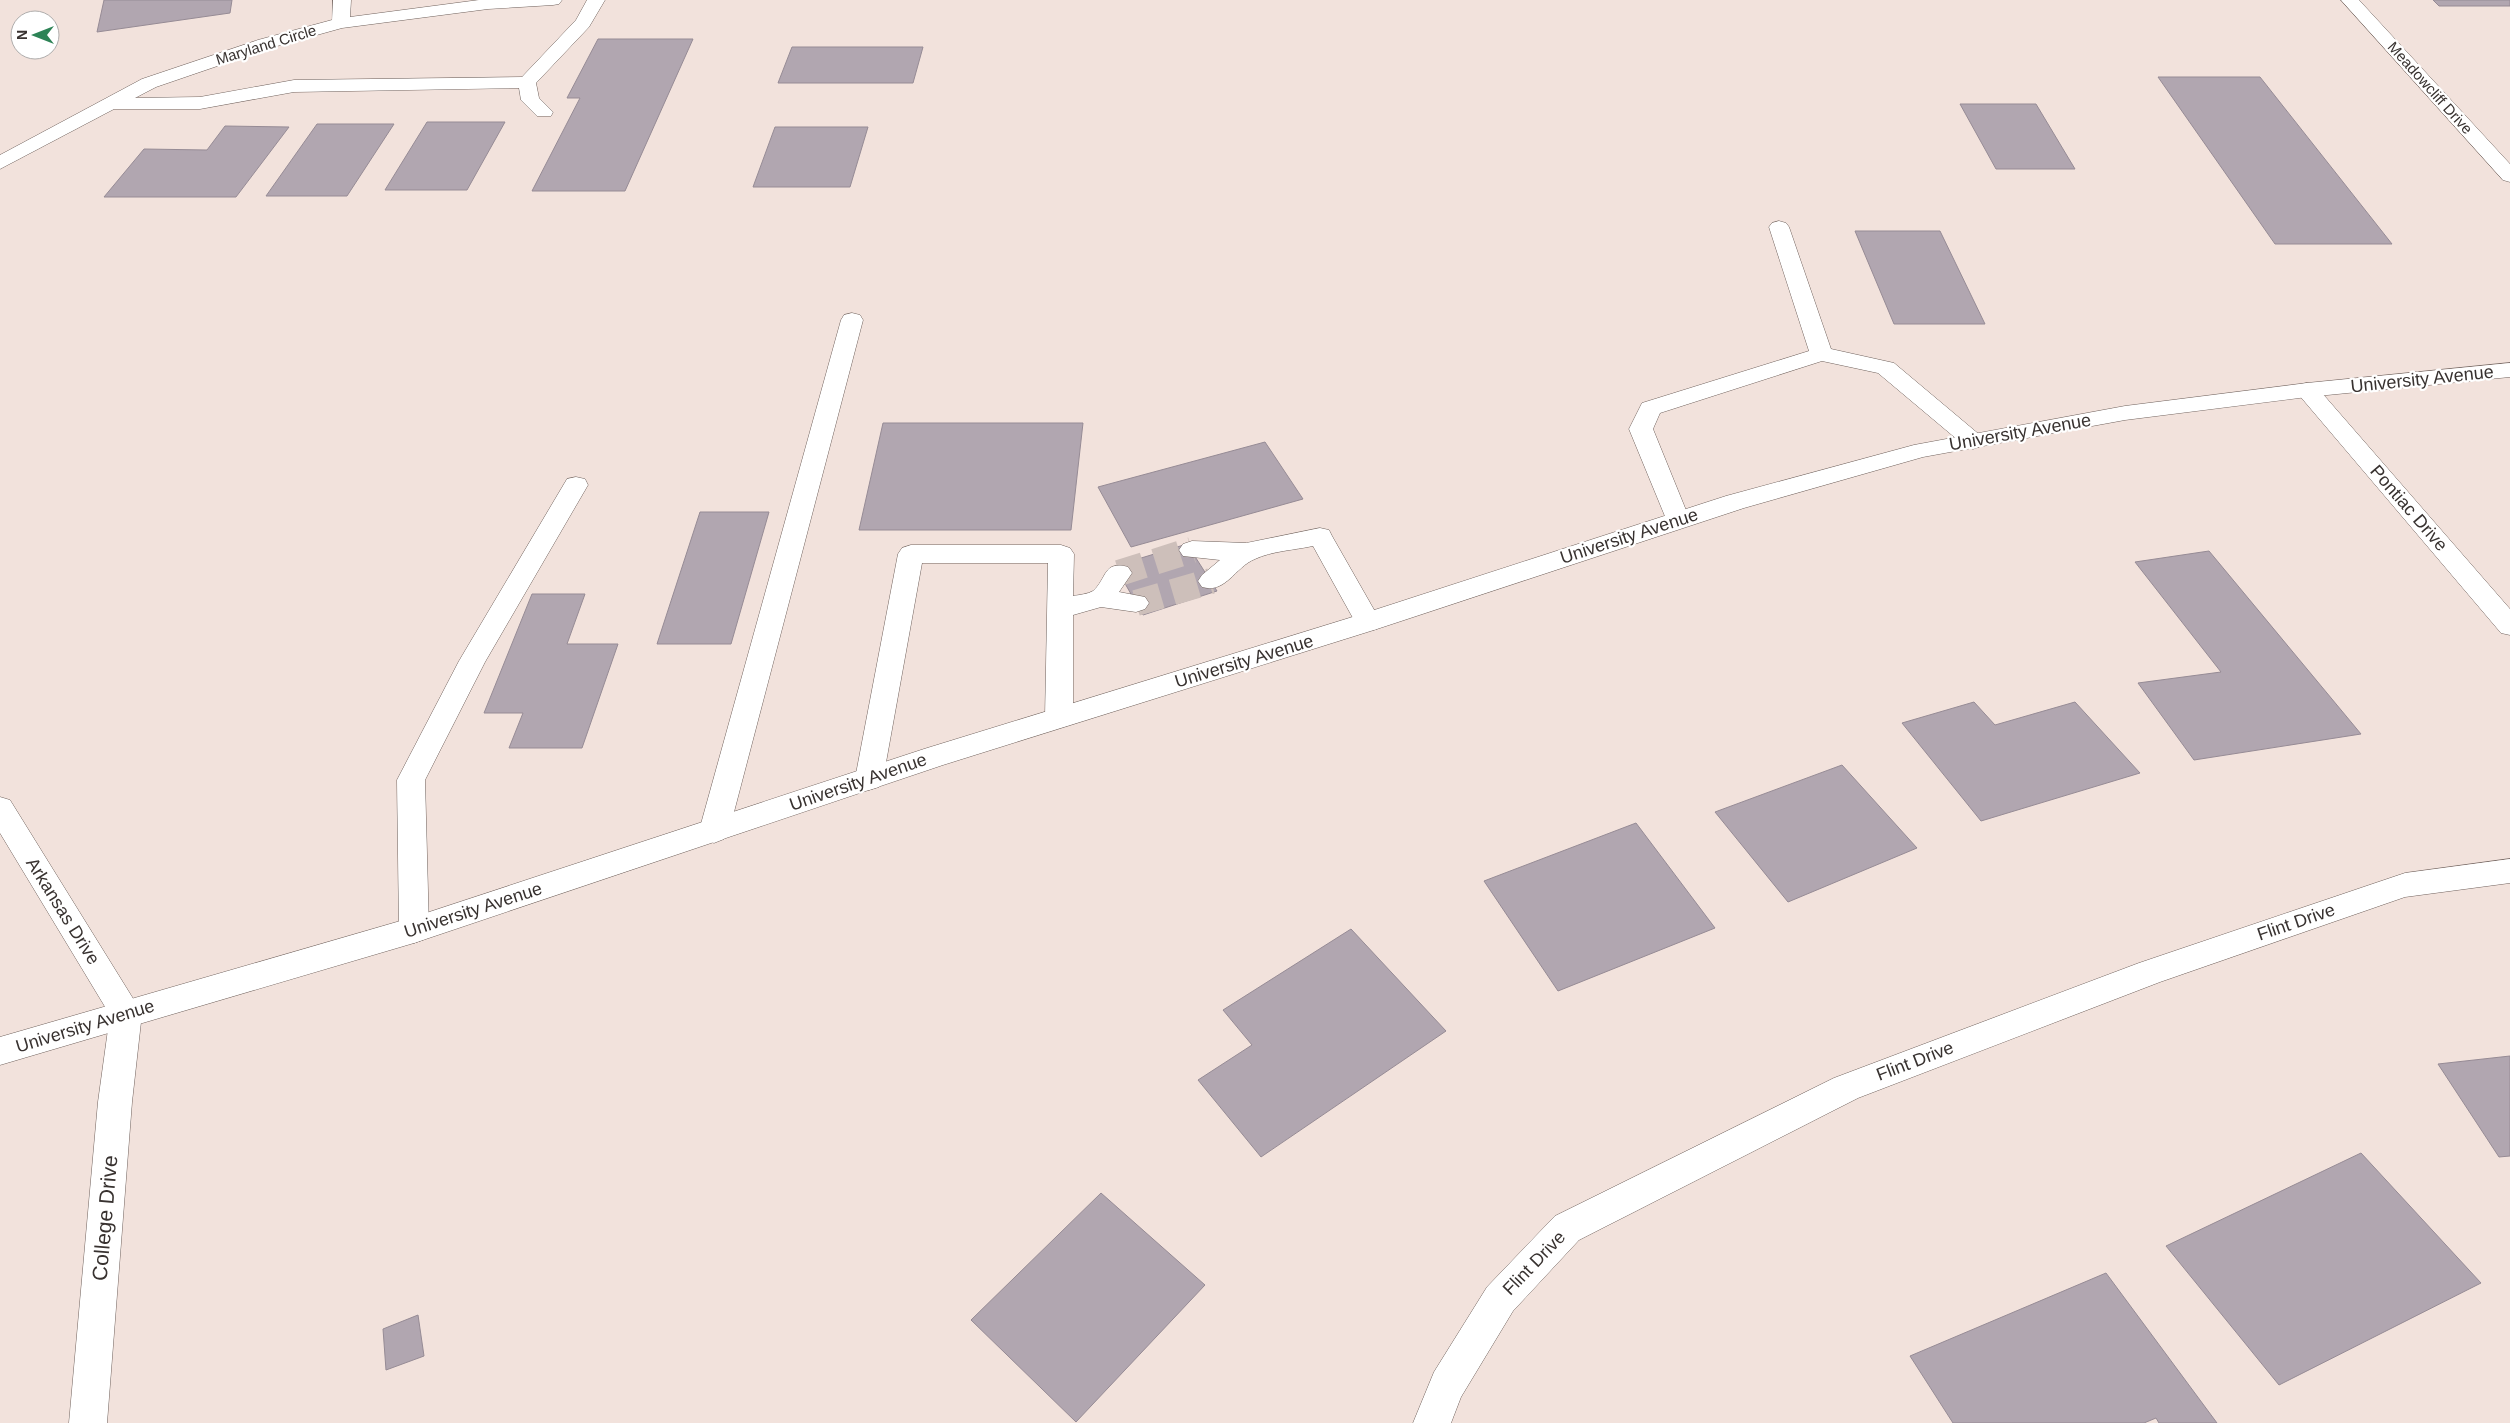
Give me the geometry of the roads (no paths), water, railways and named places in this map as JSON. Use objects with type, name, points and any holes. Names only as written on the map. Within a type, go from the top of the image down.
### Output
[{"type":"street","points":[[341,23],[342,0]]},
{"type":"street","name":"Maryland Circle","points":[[0,163],[108,104],[158,80],[264,44],[341,23],[488,4],[553,0]]},
{"type":"street","points":[[108,104],[200,103],[294,86],[527,82],[583,23],[596,0]]},
{"type":"street","name":"Meadowcliff Drive","points":[[2350,0],[2510,176]]},
{"type":"street","points":[[527,82],[530,100],[544,112]]},
{"type":"street","points":[[1780,227],[1821,354]]},
{"type":"street","points":[[714,831],[852,320]]},
{"type":"street","points":[[1678,520],[1642,429],[1650,408],[1821,354],[1886,368],[1973,441]]},
{"type":"street","name":"University Avenue","points":[[0,1051],[414,930],[868,779],[1368,622],[1678,520],[1735,502],[1922,450],[2125,413],[2307,390],[2510,370]]},
{"type":"street","name":"Pontiac Drive","points":[[2307,390],[2510,626]]},
{"type":"street","points":[[414,930],[411,780],[472,661],[576,485]]},
{"type":"street","points":[[1192,550],[1246,552],[1320,536],[1368,622]]},
{"type":"street","points":[[1211,581],[1246,552]]},
{"type":"street","points":[[868,779],[911,554],[1061,554],[1059,718]]},
{"type":"street","points":[[1101,598],[1119,573]]},
{"type":"street","points":[[1060,609],[1101,598],[1136,603]]},
{"type":"street","name":"Arkansas Drive","points":[[0,808],[126,1013]]},
{"type":"street","name":"Flint Drive","points":[[1432,1423],[1447,1385],[1500,1299],[1567,1228],[1846,1088],[2122,982],[2404,884],[2510,871]]},
{"type":"street","name":"College Drive","points":[[88,1423],[115,1102],[126,1013]]},
{"type":"tunnel","points":[[1119,573],[1192,550]]},
{"type":"tunnel","points":[[1136,603],[1211,581]]}]
